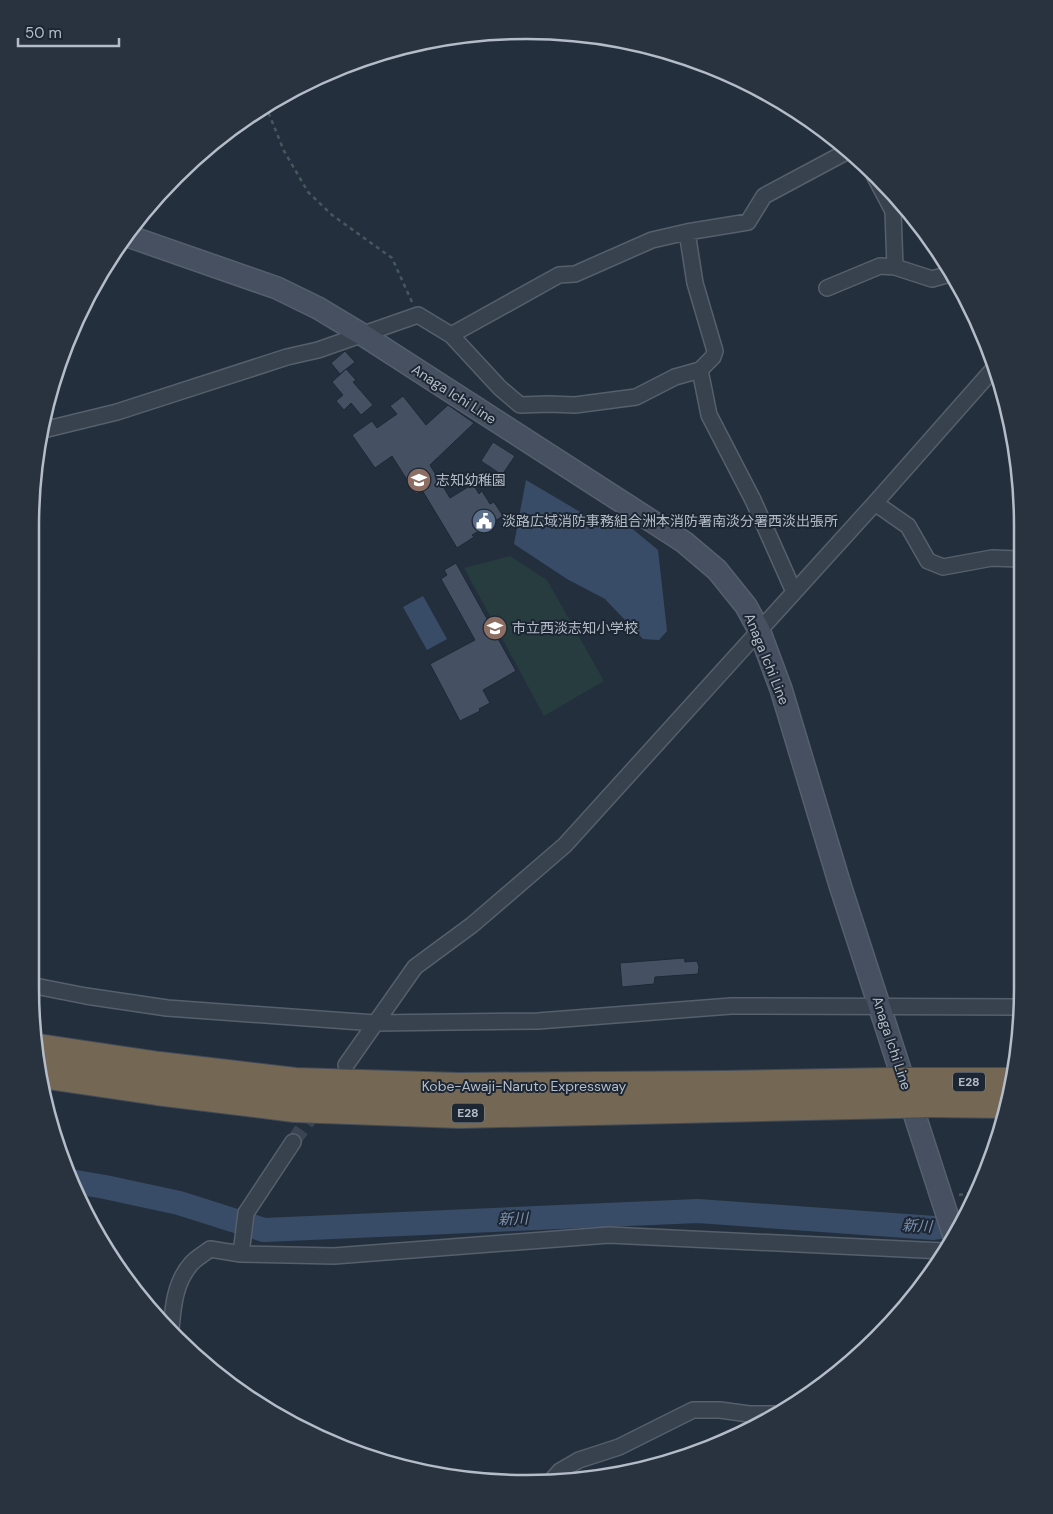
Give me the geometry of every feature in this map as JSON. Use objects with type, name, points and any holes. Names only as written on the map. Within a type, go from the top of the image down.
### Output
[{"type":"highway","name":"Kobe-Awaji-Naruto Expressway","points":[[43,1049],[159,1066],[295,1082],[459,1087],[722,1085],[893,1093]]},
{"type":"highway","name":"Kobe-Awaji-Naruto Expressway","points":[[47,1075],[157,1092],[295,1108],[470,1114],[929,1092],[1005,1083]]},
{"type":"highway","name":"Kobe-Awaji-Naruto Expressway","points":[[929,1092],[1001,1103]]},
{"type":"main road","name":"Anaga Ichi Line","points":[[134,238],[277,288],[318,308],[684,542],[717,570],[746,606],[759,630],[781,689],[840,885],[951,1227]]},
{"type":"street","points":[[451,335],[559,275],[575,274],[652,240],[748,222],[764,196],[841,154]]},
{"type":"street","points":[[886,198],[893,211],[895,266]]},
{"type":"street","points":[[48,429],[117,412],[287,356],[318,350],[418,314],[451,335],[500,388],[520,405],[549,404],[575,406],[636,397],[675,376],[700,370],[713,357],[715,351],[696,283],[687,232]]},
{"type":"street","points":[[827,288],[880,266],[895,266],[932,279],[944,276]]},
{"type":"street","points":[[700,370],[709,415],[753,500],[794,592]]},
{"type":"street","points":[[346,1065],[415,968],[472,925],[565,845],[875,503],[989,374]]},
{"type":"street","points":[[514,433],[520,405]]},
{"type":"street","points":[[875,503],[908,526],[928,561],[935,564],[943,567],[992,558],[1014,559]]},
{"type":"street","points":[[39,987],[167,1008],[375,1023],[538,1020],[732,1006],[1013,1007]]},
{"type":"street","points":[[241,1254],[246,1213],[293,1142]]},
{"type":"street","points":[[172,1322],[173,1304],[179,1283],[191,1264],[210,1249],[241,1254],[334,1256],[609,1235],[937,1251]]},
{"type":"street","points":[[557,1474],[580,1460],[619,1447],[693,1410],[720,1410],[763,1414]]},
{"type":"path","points":[[269,113],[284,151],[308,192],[332,215],[392,258],[418,314]]},
{"type":"green space","points":[[510,556],[547,580],[604,681],[544,716],[464,568]]},
{"type":"water","points":[[526,480],[587,516],[629,526],[658,550],[667,631],[659,640],[643,639],[605,599],[567,579],[514,544]]},
{"type":"water","points":[[423,596],[447,639],[427,650],[403,607]]},
{"type":"building","points":[[345,351],[355,362],[340,374],[331,363]]},
{"type":"building","points":[[346,369],[356,380],[353,382],[373,405],[361,415],[351,403],[344,410],[336,401],[343,395],[332,382]]},
{"type":"building","points":[[403,396],[426,425],[448,405],[474,423],[430,465],[450,498],[473,484],[479,494],[482,491],[490,504],[494,502],[503,516],[472,535],[474,537],[457,548],[422,490],[416,494],[392,456],[375,468],[352,435],[372,421],[377,428],[397,414],[390,406]]},
{"type":"building","points":[[493,442],[515,456],[502,475],[481,461]]},
{"type":"building","points":[[456,563],[516,671],[483,690],[490,703],[479,709],[480,711],[460,721],[430,664],[475,640],[441,579],[447,575],[444,570]]},
{"type":"building","points":[[684,958],[685,962],[697,961],[699,967],[698,974],[655,977],[654,984],[622,987],[620,963]]},
{"type":"waterway","name":"新川","points":[[80,1183],[179,1203],[264,1230],[698,1211],[934,1228],[952,1225]]},
{"type":"tunnel","points":[[293,1142],[318,1106]]},
{"type":"place","name":"志知幼稚園","points":[[419,480]]},
{"type":"place","name":"淡路広域消防事務組合洲本消防署南淡分署西淡出張所","points":[[484,521]]},
{"type":"place","name":"市立西淡志知小学校","points":[[495,628]]}]
